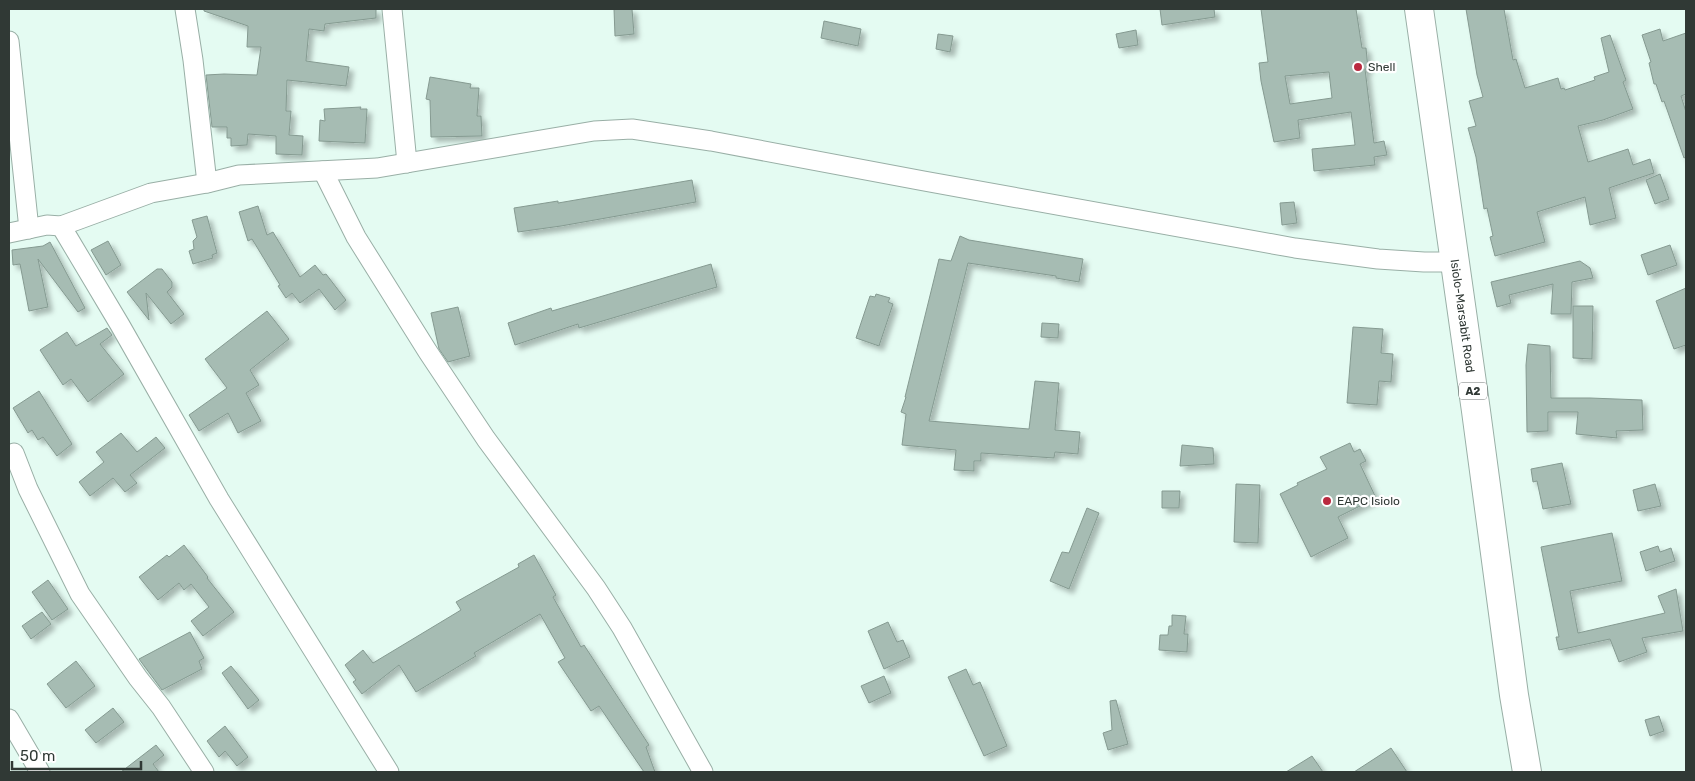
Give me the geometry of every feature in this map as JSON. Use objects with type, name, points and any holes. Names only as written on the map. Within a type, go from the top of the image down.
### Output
[{"type":"highway","name":"Isiolo-Marsabit Road","points":[[1419,9],[1483,456],[1513,687],[1527,772]]},
{"type":"street","points":[[185,9],[193,60],[207,183]]},
{"type":"street","points":[[392,9],[406,163]]},
{"type":"street","points":[[9,41],[29,229]]},
{"type":"street","points":[[9,233],[47,225],[61,226],[151,193],[239,175],[377,168],[594,131],[632,129],[711,141],[1295,248],[1378,259],[1454,262]]},
{"type":"street","points":[[323,171],[356,237],[428,352],[486,439],[596,588],[622,628],[704,772]]},
{"type":"street","points":[[61,226],[219,499],[389,772]]},
{"type":"street","points":[[14,453],[28,489],[80,594],[138,678],[161,707],[204,772]]},
{"type":"street","points":[[9,718],[40,772]]},
{"type":"building","points":[[204,9],[376,9],[376,18],[325,24],[324,31],[309,29],[306,61],[349,67],[346,86],[287,80],[286,111],[291,111],[289,135],[303,136],[302,155],[276,154],[276,136],[248,134],[247,145],[231,146],[231,138],[227,138],[227,127],[212,127],[206,75],[257,75],[261,47],[247,47],[248,26],[204,11]]},
{"type":"building","points":[[614,9],[632,9],[634,34],[615,36]]},
{"type":"building","points":[[1160,9],[1214,9],[1215,17],[1162,25]]},
{"type":"building","points":[[1261,9],[1356,9],[1362,48],[1366,48],[1368,69],[1365,69],[1374,143],[1384,141],[1387,155],[1374,157],[1375,165],[1314,171],[1312,149],[1355,145],[1351,112],[1298,120],[1300,138],[1274,142],[1259,63],[1268,62]],"holes":[[[1329,72],[1332,98],[1290,104],[1285,76]]]},
{"type":"building","points":[[1466,9],[1504,9],[1513,60],[1516,59],[1525,88],[1558,78],[1561,89],[1564,88],[1565,90],[1595,80],[1594,77],[1609,72],[1601,38],[1610,35],[1626,80],[1623,82],[1633,109],[1603,120],[1578,126],[1588,162],[1628,149],[1633,165],[1650,159],[1654,173],[1609,188],[1616,218],[1590,225],[1585,197],[1537,212],[1545,242],[1495,256],[1490,237],[1493,236],[1487,208],[1484,209],[1476,157],[1468,128],[1476,126],[1469,101],[1483,97],[1477,75]]},
{"type":"building","points":[[824,21],[861,29],[858,46],[821,38]]},
{"type":"building","points":[[1660,29],[1663,41],[1686,33],[1686,94],[1681,96],[1686,112],[1686,157],[1684,158],[1664,101],[1662,102],[1656,84],[1654,84],[1649,63],[1651,62],[1642,35]]},
{"type":"building","points":[[1136,30],[1138,45],[1119,48],[1116,34]]},
{"type":"building","points":[[938,34],[953,36],[950,52],[936,49]]},
{"type":"building","points":[[430,77],[471,84],[470,88],[479,88],[477,116],[481,116],[482,136],[431,137],[430,100],[426,99]]},
{"type":"building","points":[[361,107],[360,109],[367,109],[365,143],[319,141],[320,120],[325,121],[324,109]]},
{"type":"building","points":[[1660,174],[1669,199],[1655,204],[1646,180]]},
{"type":"building","points":[[692,180],[696,202],[518,232],[514,208],[558,201],[558,203]]},
{"type":"building","points":[[1294,202],[1297,223],[1282,225],[1280,203]]},
{"type":"building","points":[[258,206],[267,235],[273,232],[300,277],[315,265],[323,275],[326,274],[346,300],[335,310],[319,289],[300,303],[292,293],[286,298],[252,239],[248,241],[239,212]]},
{"type":"building","points":[[207,216],[217,253],[212,255],[213,258],[193,264],[189,251],[194,249],[193,241],[197,237],[192,220]]},
{"type":"building","points":[[960,236],[969,240],[1083,259],[1079,282],[1056,278],[1056,276],[968,263],[929,421],[1029,429],[1035,381],[1059,383],[1055,430],[1080,432],[1078,454],[1055,452],[1054,458],[981,453],[981,461],[974,461],[974,471],[954,470],[956,450],[902,445],[906,414],[901,412],[939,259],[951,261]]},
{"type":"building","points":[[108,241],[121,265],[106,275],[91,250]]},
{"type":"building","points":[[50,242],[85,308],[78,312],[38,259],[48,307],[29,311],[20,264],[13,265],[12,250],[43,246]]},
{"type":"building","points":[[1670,245],[1677,265],[1648,275],[1641,255]]},
{"type":"building","points":[[1580,261],[1590,268],[1593,278],[1572,282],[1571,314],[1551,314],[1553,284],[1509,295],[1511,303],[1497,307],[1491,282]]},
{"type":"building","points":[[711,264],[717,287],[579,328],[578,324],[515,345],[508,323],[551,308],[552,311]]},
{"type":"building","points":[[157,269],[162,269],[172,282],[172,287],[167,292],[184,314],[171,324],[146,293],[149,320],[127,292]]},
{"type":"building","points":[[1686,288],[1686,345],[1674,349],[1656,301]]},
{"type":"building","points":[[876,294],[890,298],[888,302],[893,304],[879,346],[856,338],[870,296],[875,297]]},
{"type":"building","points":[[1573,306],[1593,306],[1592,359],[1573,358]]},
{"type":"building","points":[[458,307],[470,356],[448,362],[439,349],[431,313]]},
{"type":"building","points":[[267,311],[289,339],[250,370],[259,385],[246,393],[261,421],[238,433],[228,413],[199,431],[189,415],[227,388],[205,359]]},
{"type":"building","points":[[1042,323],[1059,324],[1058,338],[1041,337]]},
{"type":"building","points":[[1353,327],[1383,329],[1381,353],[1393,354],[1391,382],[1379,381],[1377,405],[1347,403]]},
{"type":"building","points":[[107,328],[112,335],[100,344],[124,374],[88,402],[71,379],[63,385],[40,350],[67,332],[76,346]]},
{"type":"building","points":[[1528,344],[1550,346],[1551,398],[1642,400],[1643,430],[1616,431],[1617,438],[1576,434],[1578,412],[1548,412],[1548,431],[1527,432],[1526,365]]},
{"type":"building","points":[[39,391],[72,444],[57,456],[43,437],[38,440],[32,430],[28,433],[13,408]]},
{"type":"building","points":[[121,433],[137,452],[156,437],[165,448],[130,475],[137,483],[125,492],[113,478],[90,496],[79,482],[104,462],[96,452]]},
{"type":"building","name":"EAPC Isiolo","points":[[1350,443],[1354,452],[1360,449],[1366,461],[1360,464],[1376,498],[1338,517],[1348,538],[1311,557],[1280,494],[1298,485],[1297,483],[1327,469],[1320,457]]},
{"type":"building","points":[[1182,445],[1213,448],[1214,464],[1180,466]]},
{"type":"building","points":[[1562,463],[1571,504],[1543,509],[1537,481],[1533,482],[1531,469]]},
{"type":"building","points":[[1236,484],[1260,485],[1258,543],[1234,542]]},
{"type":"building","points":[[1655,484],[1661,506],[1638,511],[1633,490]]},
{"type":"building","points":[[1162,491],[1180,491],[1179,508],[1162,508]]},
{"type":"building","points":[[1087,508],[1099,513],[1069,589],[1050,581],[1062,552],[1069,553]]},
{"type":"building","points":[[1612,533],[1622,581],[1570,591],[1578,633],[1665,613],[1658,596],[1676,589],[1683,631],[1642,638],[1647,652],[1619,662],[1610,639],[1559,650],[1556,637],[1559,637],[1541,547]]},
{"type":"building","points":[[184,545],[234,612],[203,636],[191,621],[209,607],[191,584],[184,590],[179,583],[158,600],[139,577],[167,555],[169,557]]},
{"type":"building","points":[[1658,546],[1660,552],[1671,548],[1675,561],[1646,571],[1640,552]]},
{"type":"building","points":[[534,555],[556,595],[553,597],[581,647],[584,645],[649,745],[646,747],[655,772],[644,772],[599,706],[591,711],[558,662],[565,658],[540,614],[474,653],[476,656],[416,692],[399,665],[362,694],[353,682],[356,680],[345,665],[363,650],[373,663],[461,610],[456,602],[519,567],[518,564]]},
{"type":"building","points":[[48,580],[68,609],[52,620],[32,592]]},
{"type":"building","points":[[42,612],[51,624],[31,639],[22,626]]},
{"type":"building","points":[[1172,615],[1186,616],[1184,634],[1188,634],[1187,652],[1159,650],[1160,635],[1168,635],[1169,626],[1172,626]]},
{"type":"building","points":[[888,622],[897,642],[903,640],[910,657],[884,669],[868,631]]},
{"type":"building","points":[[190,632],[204,658],[199,661],[202,669],[162,690],[139,659]]},
{"type":"building","points":[[76,661],[95,686],[66,708],[47,684]]},
{"type":"building","points":[[231,666],[259,700],[248,709],[222,673]]},
{"type":"building","points":[[966,669],[973,685],[980,682],[1007,746],[984,756],[948,677]]},
{"type":"building","points":[[884,676],[891,693],[869,703],[861,686]]},
{"type":"building","points":[[1116,700],[1128,744],[1108,750],[1103,733],[1112,730],[1110,701]]},
{"type":"building","points":[[113,708],[124,722],[96,743],[85,730]]},
{"type":"building","points":[[1659,716],[1664,731],[1650,736],[1645,720]]},
{"type":"building","points":[[225,726],[248,757],[237,766],[225,751],[219,757],[207,741]]},
{"type":"building","points":[[156,745],[164,755],[153,764],[159,772],[121,772]]},
{"type":"building","points":[[1391,748],[1407,772],[1354,772]]},
{"type":"building","points":[[1312,756],[1323,772],[1286,772]]},
{"type":"place","name":"Shell","points":[[1358,67]]},
{"type":"place","name":"EAPC Isiolo","points":[[1327,501]]}]
